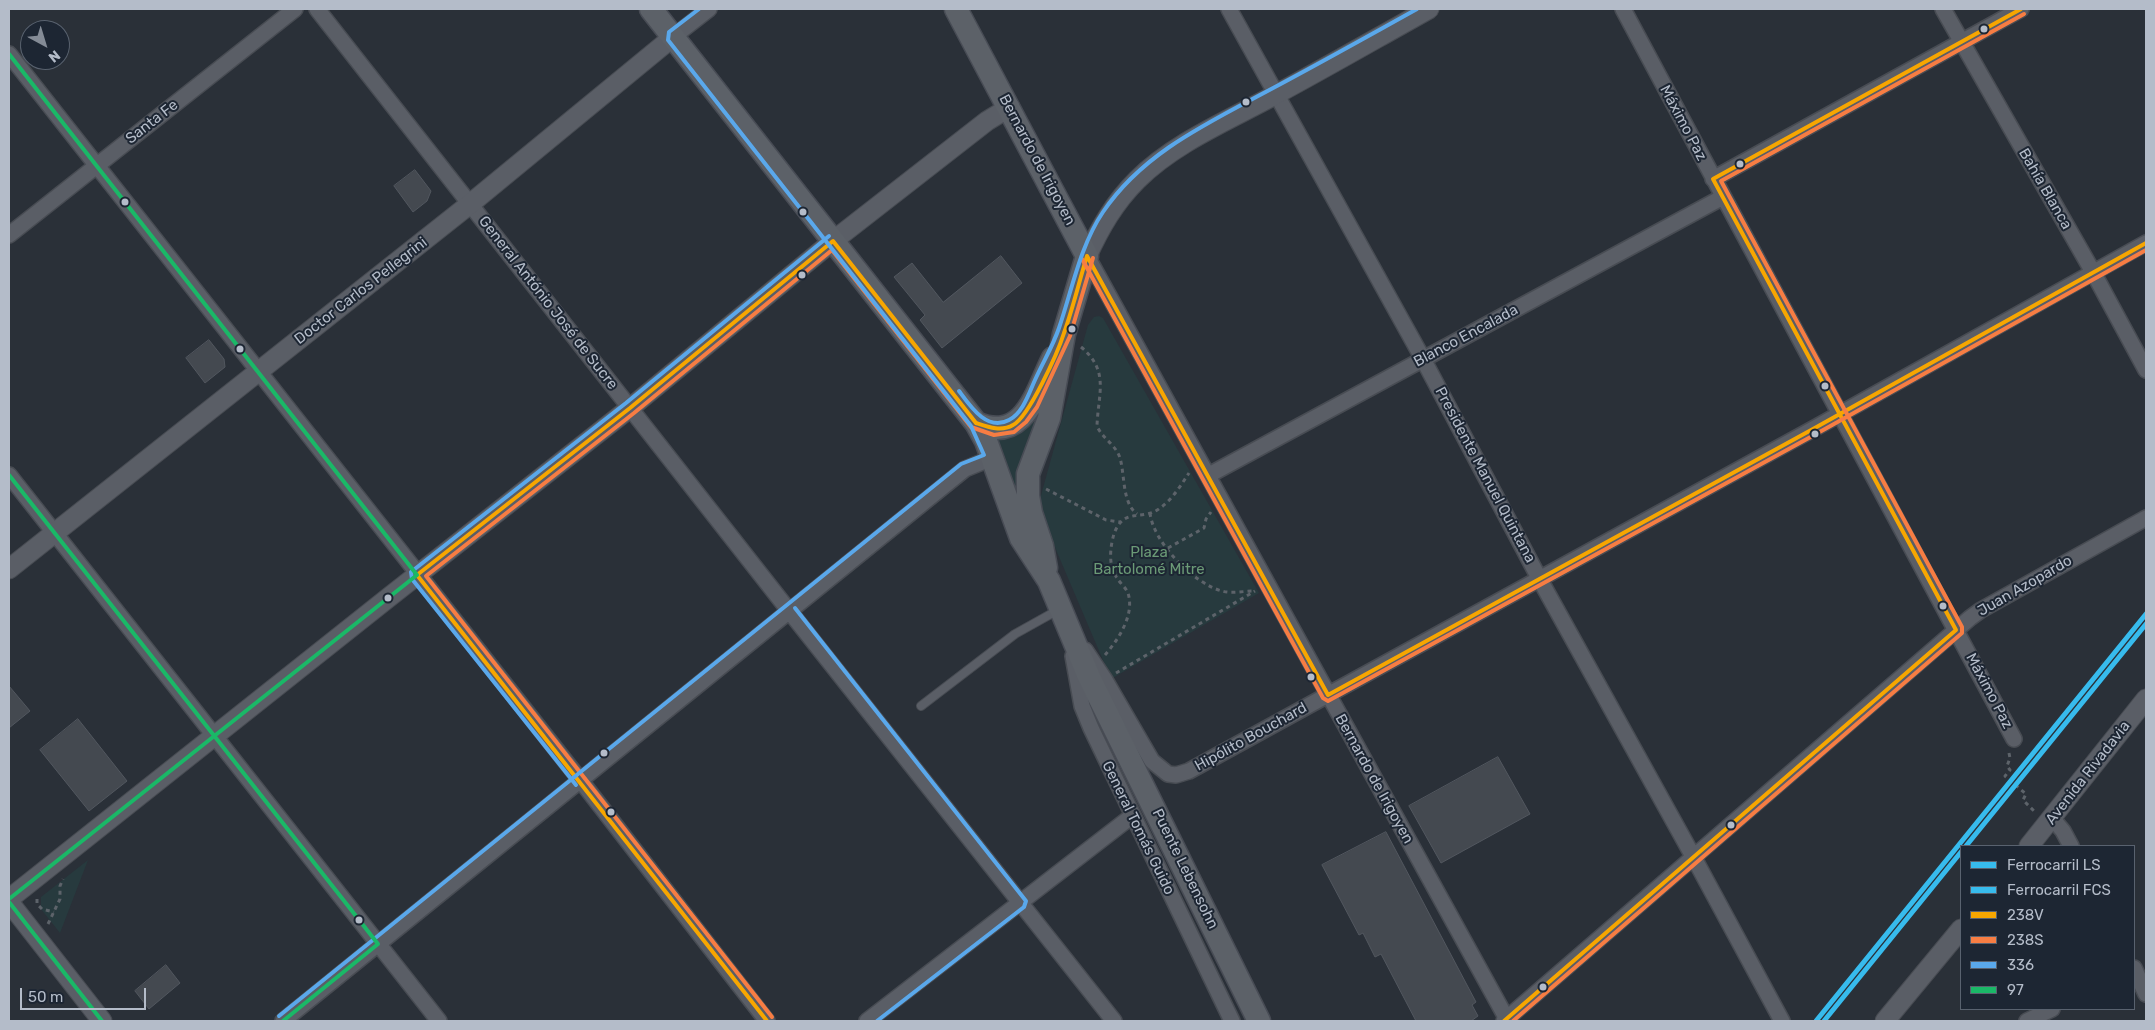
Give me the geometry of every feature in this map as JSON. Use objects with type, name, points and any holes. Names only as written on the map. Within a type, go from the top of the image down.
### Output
[{"type":"main road","name":"General Tomás Guido","points":[[651,9],[976,423],[992,458],[1021,538],[1049,581],[1108,718]]},
{"type":"main road","name":"Bernardo de Irigoyen","points":[[956,9],[1010,107],[1087,256]]},
{"type":"main road","points":[[1049,581],[1042,546],[1031,513],[1028,487],[1031,464],[1051,409],[1064,334],[1087,256]]},
{"type":"main road","points":[[976,423],[994,429],[1012,426],[1021,419],[1031,404],[1064,334]]},
{"type":"main road","name":"Puente Lebensohn","points":[[1108,718],[1259,1021]]},
{"type":"street","name":"Santa Fe","points":[[9,235],[295,9]]},
{"type":"street","name":"General António José de Sucre","points":[[317,9],[1114,1021]]},
{"type":"street","name":"Doctor Carlos Pellegrini","points":[[9,569],[470,204],[709,9]]},
{"type":"street","name":"Presidente Manuel Quintana","points":[[1229,9],[1423,359],[1539,578],[1782,1021]]},
{"type":"street","points":[[1087,256],[1102,223],[1116,203],[1161,160],[1203,134],[1429,9]]},
{"type":"street","name":"Máximo Paz","points":[[1623,9],[2014,738]]},
{"type":"street","name":"Bahía Blanca","points":[[1943,9],[2093,272],[2146,370]]},
{"type":"street","points":[[1713,179],[2021,9]]},
{"type":"street","points":[[9,54],[581,781],[767,1021]]},
{"type":"street","points":[[102,1021],[9,900],[418,574],[630,408],[833,241],[987,121],[1010,107]]},
{"type":"street","name":"Blanco Encalada","points":[[1209,475],[1723,197]]},
{"type":"street","name":"Hipólito Bouchard","points":[[1168,774],[1176,775],[1189,771],[1840,414],[2146,243]]},
{"type":"street","name":"Bernardo de Irigoyen","points":[[1087,256],[1225,504],[1262,587],[1328,695],[1506,1020]]},
{"type":"street","points":[[283,1021],[790,612],[964,469],[992,458]]},
{"type":"street","points":[[9,475],[439,1021]]},
{"type":"street","name":"Juan Azopardo","points":[[1506,1020],[1981,610],[2146,518]]},
{"type":"street","name":"General Tomás Guido","points":[[1064,618],[1096,665],[1152,761],[1168,774]]},
{"type":"street","name":"General Tomás Guido","points":[[1064,618],[1082,706],[1132,816],[1232,1021]]},
{"type":"street","name":"Avenida Rivadavia","points":[[2030,845],[2146,698]]},
{"type":"street","points":[[867,1021],[1132,816]]},
{"type":"street","points":[[2052,818],[2063,831],[2070,845]]},
{"type":"street","points":[[1885,1021],[1960,930]]},
{"type":"street","points":[[2135,970],[2146,994]]},
{"type":"street","points":[[2028,1021],[2050,1010]]},
{"type":"lane","points":[[921,706],[1014,634],[1064,618]]},
{"type":"path","points":[[1064,334],[1091,355],[1097,363],[1100,376],[1097,426],[1120,456],[1128,503],[1132,510],[1138,514]]},
{"type":"path","points":[[1096,665],[1110,649],[1127,618],[1130,603],[1128,592],[1115,576],[1111,563],[1110,548],[1120,522],[1126,517],[1159,510],[1167,503],[1199,458]]},
{"type":"path","points":[[1028,487],[1042,486],[1106,520],[1120,522]]},
{"type":"path","points":[[1168,548],[1199,532],[1204,528],[1209,514],[1225,504]]},
{"type":"path","points":[[1150,513],[1156,532],[1177,560],[1190,573],[1208,586],[1224,592],[1262,587]]},
{"type":"path","points":[[1105,680],[1262,587]]},
{"type":"path","points":[[2014,738],[2009,749],[2010,758],[2007,766],[2010,770],[2005,776],[2026,794],[2023,800],[2035,812],[2052,818]]},
{"type":"path","points":[[38,940],[60,899],[60,886],[66,873]]},
{"type":"path","points":[[55,889],[61,893]]},
{"type":"path","points":[[39,896],[36,900],[37,904],[42,909],[54,912]]},
{"type":"green space","name":"Plaza Bartolomé Mitre","points":[[1099,316],[1103,318],[1259,593],[1111,679],[1048,531],[1040,499],[1088,325],[1094,317]]},
{"type":"green space","points":[[1046,386],[1024,516],[989,435]]},
{"type":"green space","points":[[88,860],[60,933],[41,909],[41,897]]},
{"type":"building","points":[[415,170],[431,191],[427,201],[413,212],[394,186]]},
{"type":"building","points":[[1001,256],[1022,283],[942,348],[920,320],[925,315],[894,277],[912,263],[943,302]]},
{"type":"building","points":[[209,340],[224,359],[225,367],[205,383],[186,358]]},
{"type":"building","points":[[9,686],[30,711],[9,728]]},
{"type":"building","points":[[78,719],[127,781],[89,811],[40,750]]},
{"type":"building","points":[[1498,757],[1530,814],[1441,863],[1409,806]]},
{"type":"building","points":[[1386,832],[1476,1002],[1472,1005],[1478,1016],[1471,1021],[1416,1021],[1381,954],[1375,957],[1363,933],[1359,935],[1322,865]]},
{"type":"building","points":[[166,965],[180,983],[149,1009],[135,991]]},
{"type":"rail line","name":"LS","points":[[1816,1021],[2146,614]]},
{"type":"rail line","name":"FCS","points":[[1967,845],[2146,624]]},
{"type":"rail line","name":"FCS","points":[[1824,1021],[1960,853]]},
{"type":"transit line","name":"336","points":[[279,1016],[961,464],[984,455],[971,426],[668,40],[669,32],[699,9]]},
{"type":"transit line","name":"336","points":[[959,391],[968,404],[986,420],[993,423],[1001,423],[1014,417],[1025,402],[1054,341],[1077,268],[1095,225],[1120,191],[1138,172],[1181,139],[1204,125],[1417,9]]},
{"type":"transit line","name":"238V","points":[[1504,1021],[1956,630],[1713,179],[2021,9]]},
{"type":"transit line","name":"238S","points":[[1513,1021],[1962,633],[1962,627],[1721,181],[2024,14]]},
{"type":"transit line","name":"97","points":[[9,54],[417,575],[9,899]]},
{"type":"transit line","name":"336","points":[[576,785],[412,579],[411,572],[626,403],[829,236]]},
{"type":"transit line","name":"238V","points":[[767,1021],[417,575],[630,408],[833,241],[976,423],[999,428],[1008,427],[1020,420],[1035,397],[1064,333],[1087,256]]},
{"type":"transit line","name":"238V","points":[[1087,256],[1328,695],[1813,429],[2146,243]]},
{"type":"transit line","name":"238S","points":[[772,1017],[426,576],[634,413],[832,250],[971,427],[994,435],[1014,432],[1026,422],[1037,407],[1070,336],[1093,258]]},
{"type":"transit line","name":"238S","points":[[1082,259],[1323,698],[1328,701],[1816,434],[2146,250]]},
{"type":"transit line","name":"97","points":[[9,475],[378,944],[283,1021]]},
{"type":"transit line","name":"336","points":[[795,608],[1026,901],[1024,907],[877,1021]]},
{"type":"transit line","name":"97","points":[[9,902],[102,1021]]}]
